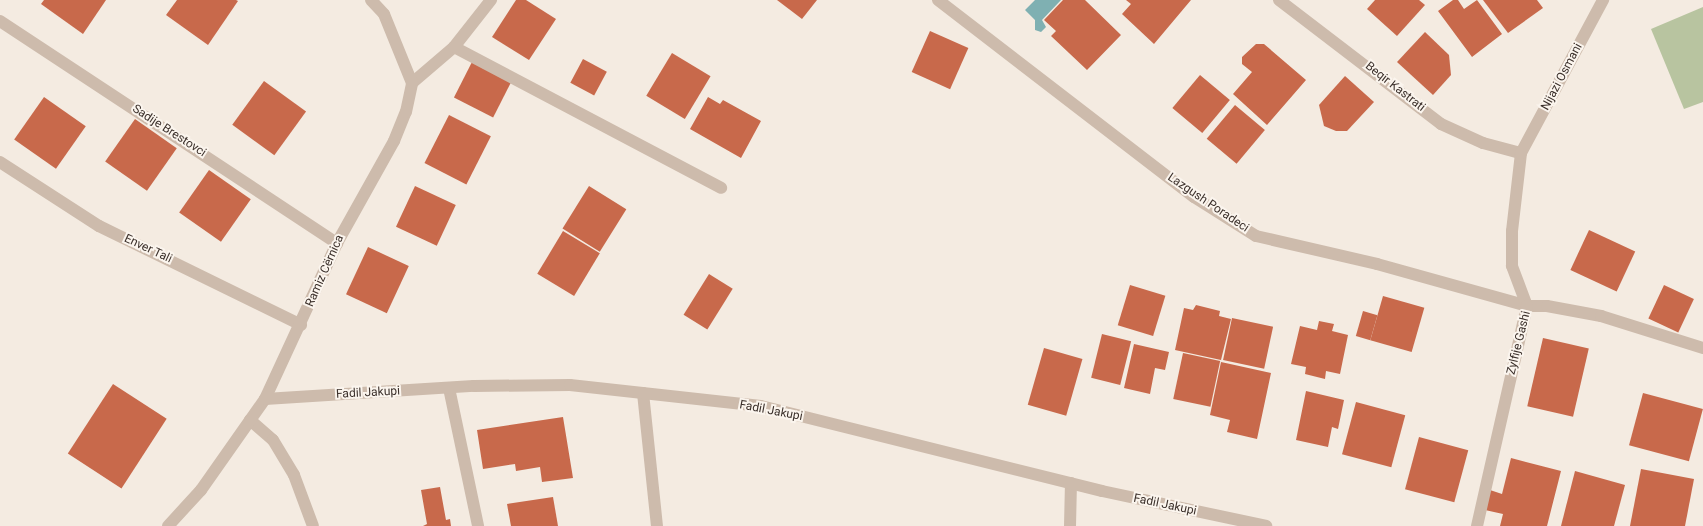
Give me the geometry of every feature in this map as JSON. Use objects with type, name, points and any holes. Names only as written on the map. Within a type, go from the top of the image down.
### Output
[{"type":"street","points":[[371,0],[384,14],[412,83],[454,47],[491,0]]},
{"type":"street","name":"Lazgush Poradeci","points":[[938,0],[1194,197],[1256,236],[1378,264],[1527,306]]},
{"type":"street","name":"Beqir Kastrati","points":[[1279,0],[1441,124],[1483,143],[1522,153]]},
{"type":"street","name":"Nijazi Osmani","points":[[1522,153],[1603,0]]},
{"type":"street","name":"Sadije Brestovci","points":[[0,21],[337,243]]},
{"type":"street","points":[[454,47],[721,188]]},
{"type":"street","name":"Ramiz Cërnica","points":[[168,526],[201,490],[266,399],[337,243],[394,141],[406,112],[412,83]]},
{"type":"street","points":[[1522,153],[1512,231],[1512,266],[1527,306]]},
{"type":"street","name":"Enver Tali","points":[[0,162],[99,226],[301,325]]},
{"type":"street","name":"Zylfije Gashi","points":[[1477,526],[1527,306],[1547,306],[1601,316],[1703,348]]},
{"type":"street","name":"Fadil Jakupi","points":[[266,399],[449,388],[570,385],[761,406],[1071,483],[1266,526]]},
{"type":"street","points":[[449,388],[478,526]]},
{"type":"street","points":[[643,393],[658,526]]},
{"type":"street","points":[[250,420],[274,440],[294,475],[314,526]]},
{"type":"street","points":[[1070,526],[1071,483]]},
{"type":"green space","points":[[1703,7],[1703,102],[1684,109],[1651,29]]},
{"type":"water","points":[[1035,0],[1061,0],[1042,20],[1046,27],[1041,32],[1035,30],[1035,20],[1025,10]]},
{"type":"building","points":[[44,0],[106,0],[83,34],[41,4]]},
{"type":"building","points":[[177,0],[238,1],[208,45],[166,15]]},
{"type":"building","points":[[516,0],[526,0],[556,19],[529,60],[492,37]]},
{"type":"building","points":[[777,0],[817,0],[802,19]]},
{"type":"building","points":[[1063,0],[1085,0],[1121,35],[1087,70],[1051,36],[1056,31],[1044,20]]},
{"type":"building","points":[[1126,0],[1191,0],[1154,44],[1122,14],[1131,4]]},
{"type":"building","points":[[1375,0],[1419,0],[1425,5],[1397,36],[1367,9]]},
{"type":"building","points":[[1453,0],[1458,0],[1464,9],[1477,0],[1502,34],[1472,57],[1438,11]]},
{"type":"building","points":[[1483,0],[1537,0],[1543,8],[1508,33]]},
{"type":"building","points":[[930,31],[968,48],[950,89],[912,72]]},
{"type":"building","points":[[1425,32],[1449,55],[1451,75],[1433,95],[1397,62]]},
{"type":"building","points":[[1256,44],[1264,44],[1306,80],[1267,125],[1233,94],[1252,72],[1242,64],[1242,57]]},
{"type":"building","points":[[672,53],[711,76],[685,119],[646,96]]},
{"type":"building","points":[[583,59],[607,72],[594,96],[570,83]]},
{"type":"building","points":[[473,60],[512,80],[493,117],[454,97]]},
{"type":"building","points":[[1200,75],[1230,100],[1202,133],[1172,108]]},
{"type":"building","points":[[1345,76],[1374,102],[1347,131],[1336,131],[1324,126],[1319,105]]},
{"type":"building","points":[[264,81],[306,112],[274,155],[232,125]]},
{"type":"building","points":[[44,97],[86,126],[56,169],[14,140]]},
{"type":"building","points":[[708,97],[720,104],[723,100],[761,121],[741,158],[690,129]]},
{"type":"building","points":[[1235,105],[1265,130],[1237,164],[1207,139]]},
{"type":"building","points":[[449,115],[491,136],[466,184],[424,163]]},
{"type":"building","points":[[135,119],[177,148],[147,191],[105,162]]},
{"type":"building","points":[[209,170],[251,199],[221,242],[179,213]]},
{"type":"building","points":[[415,186],[456,205],[437,246],[396,227]]},
{"type":"building","points":[[589,186],[626,209],[600,252],[563,228]]},
{"type":"building","points":[[1589,230],[1635,252],[1617,291],[1570,270]]},
{"type":"building","points":[[563,231],[600,253],[574,296],[537,274]]},
{"type":"building","points":[[368,247],[409,266],[387,313],[346,294]]},
{"type":"building","points":[[709,274],[733,289],[707,330],[684,315]]},
{"type":"building","points":[[1130,285],[1165,296],[1153,336],[1118,325]]},
{"type":"building","points":[[1664,285],[1694,299],[1678,332],[1648,319]]},
{"type":"building","points":[[1383,296],[1424,308],[1412,352],[1370,340]]},
{"type":"building","points":[[1196,305],[1220,311],[1219,316],[1231,319],[1221,360],[1175,350],[1184,308],[1193,310]]},
{"type":"building","points":[[1363,311],[1377,315],[1370,340],[1356,336]]},
{"type":"building","points":[[1232,318],[1273,327],[1264,369],[1223,360]]},
{"type":"building","points":[[1319,321],[1334,324],[1332,331],[1348,335],[1340,374],[1326,371],[1325,379],[1305,374],[1306,367],[1291,364],[1300,326],[1317,330]]},
{"type":"building","points":[[1102,334],[1131,341],[1120,385],[1091,378]]},
{"type":"building","points":[[1543,338],[1589,349],[1573,417],[1527,406]]},
{"type":"building","points":[[1134,344],[1169,352],[1165,370],[1155,368],[1150,394],[1124,388]]},
{"type":"building","points":[[1044,348],[1082,359],[1066,416],[1028,405]]},
{"type":"building","points":[[1183,353],[1220,361],[1210,407],[1173,399]]},
{"type":"building","points":[[1221,362],[1271,373],[1257,439],[1227,432],[1230,420],[1210,415]]},
{"type":"building","points":[[113,384],[167,419],[121,488],[68,454]]},
{"type":"building","points":[[1306,391],[1344,400],[1338,429],[1332,427],[1328,447],[1296,440]]},
{"type":"building","points":[[1643,393],[1703,409],[1689,461],[1629,445]]},
{"type":"building","points":[[1356,402],[1405,415],[1391,467],[1342,454]]},
{"type":"building","points":[[563,417],[573,478],[542,482],[540,467],[516,471],[515,464],[483,469],[477,430]]},
{"type":"building","points":[[1419,437],[1468,450],[1454,502],[1405,489]]},
{"type":"building","points":[[1511,458],[1561,471],[1547,526],[1500,526],[1503,514],[1485,510],[1490,490],[1502,494]]},
{"type":"building","points":[[1641,469],[1694,479],[1685,526],[1630,526]]},
{"type":"building","points":[[1575,471],[1625,485],[1614,526],[1561,526]]},
{"type":"building","points":[[440,487],[446,520],[450,519],[451,526],[423,526],[427,524],[421,490]]},
{"type":"building","points":[[553,497],[558,526],[511,526],[507,504]]}]
